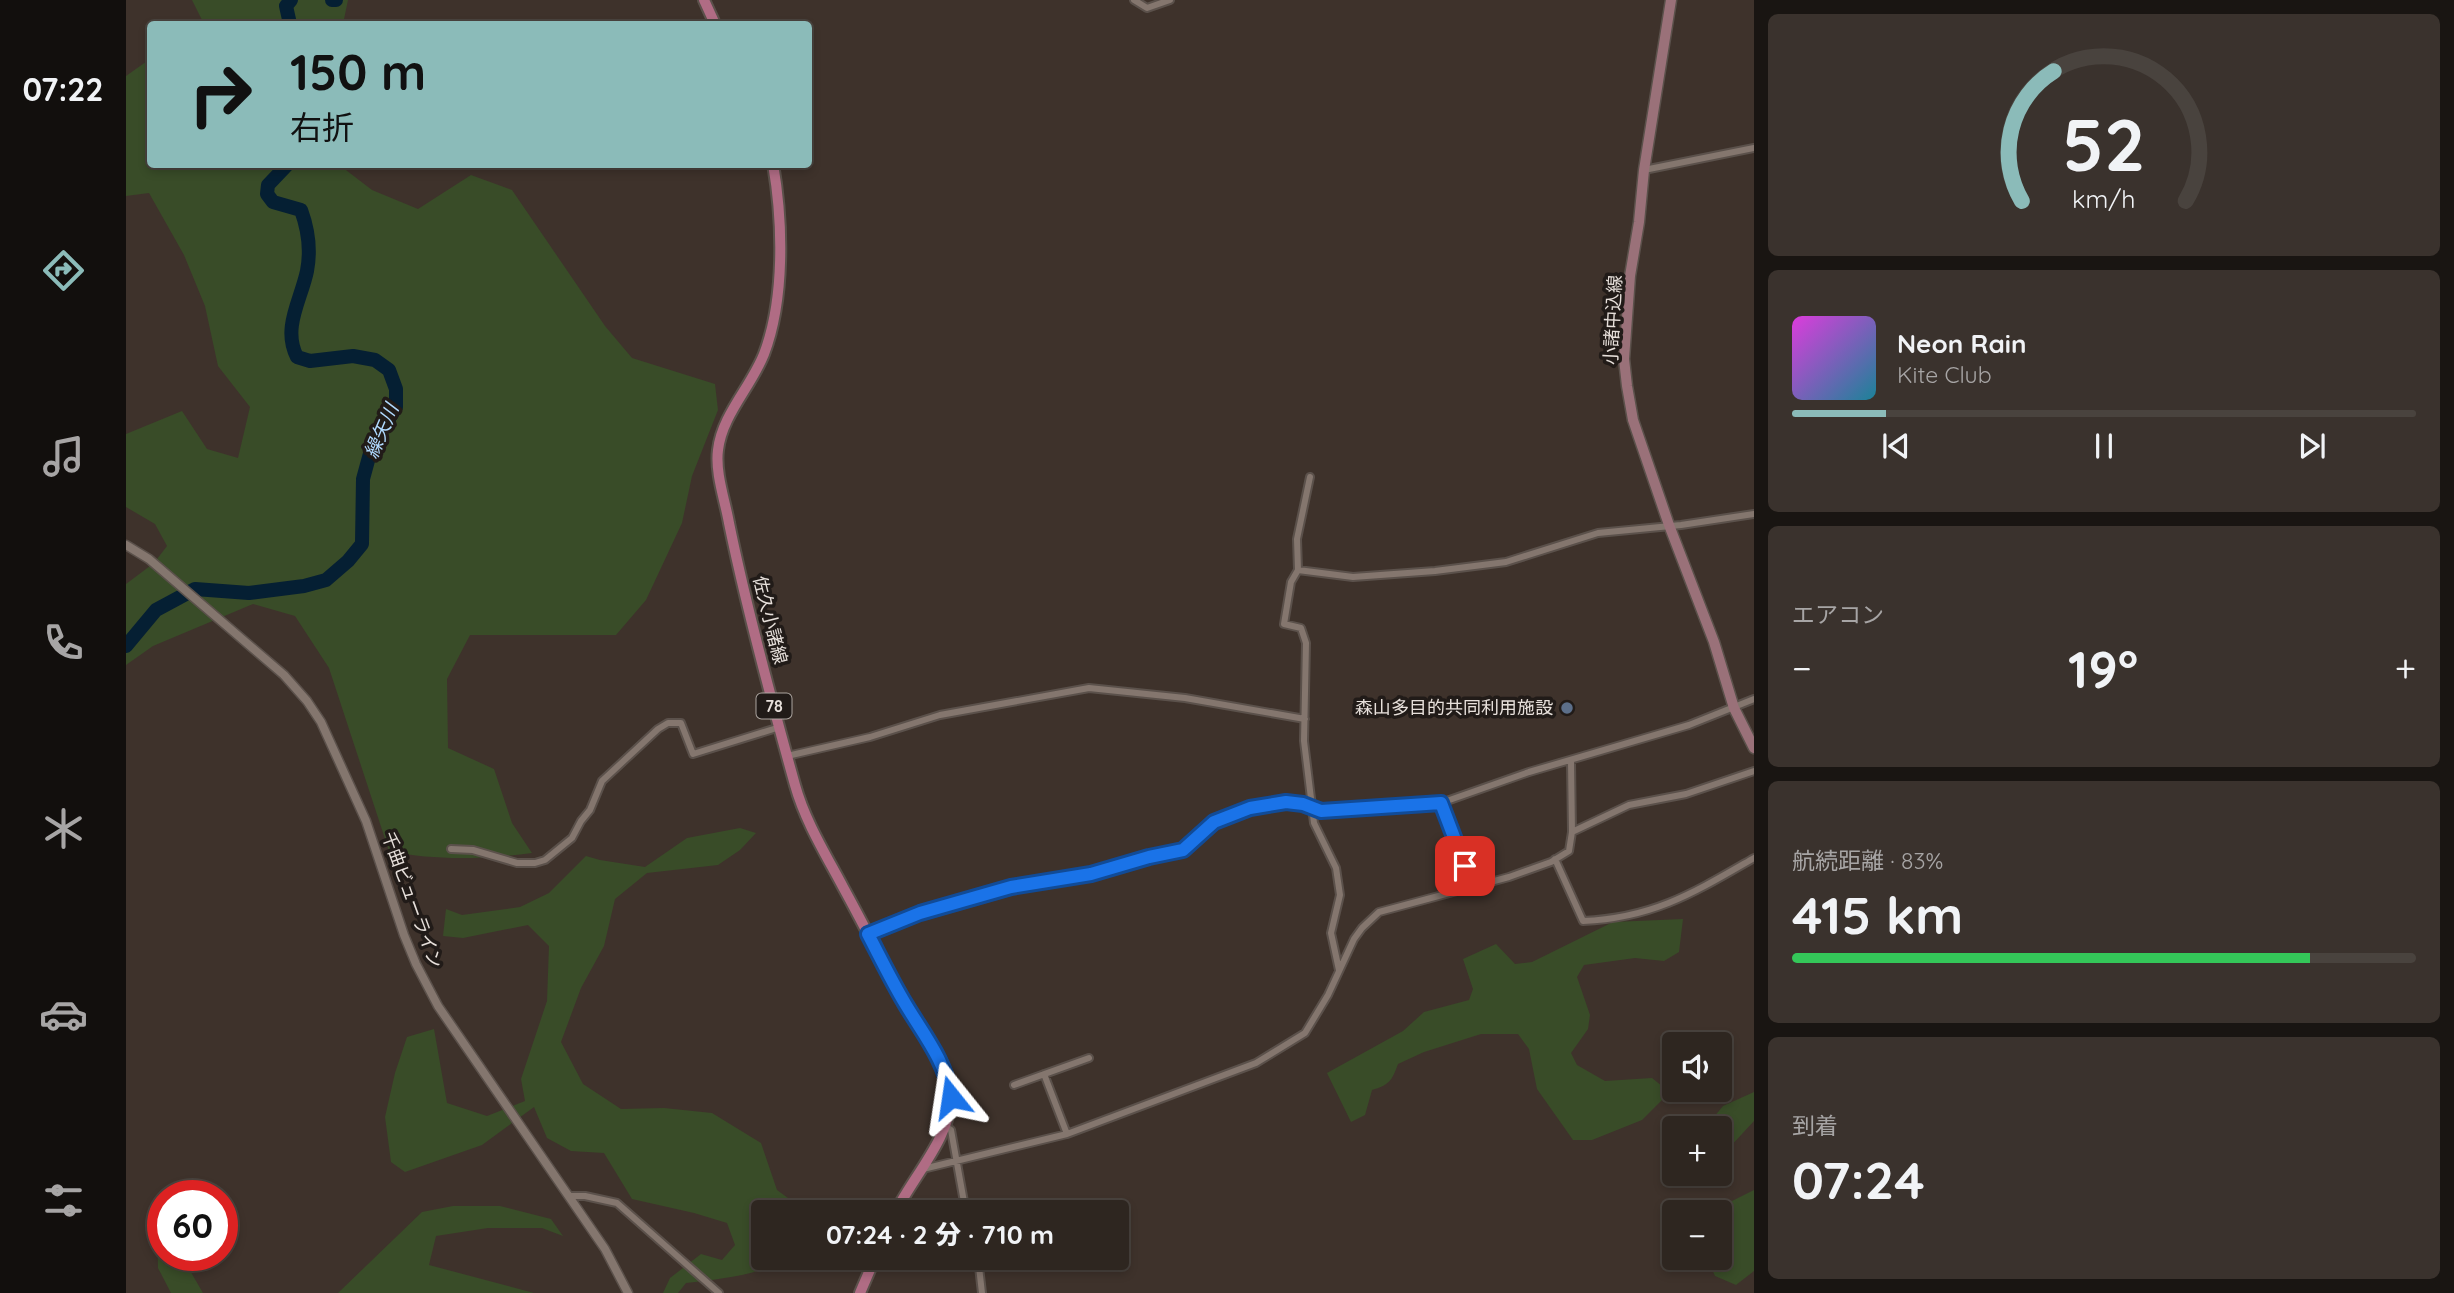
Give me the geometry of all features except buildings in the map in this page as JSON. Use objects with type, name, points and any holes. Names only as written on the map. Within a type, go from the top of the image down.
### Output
[{"type":"main road","points":[[704,0],[714,21]]},
{"type":"main road","name":"小諸中込線","points":[[1671,0],[1630,276],[1624,359],[1633,420],[1669,525],[1714,642],[1734,708],[1754,748]]},
{"type":"main road","name":"佐久小諸線","points":[[774,168],[779,211],[779,281],[774,315],[764,353],[722,434],[718,452],[719,472],[743,587],[796,789],[807,816],[868,934],[948,1078],[951,1097],[944,1126],[903,1200]]},
{"type":"main road","points":[[860,1293],[870,1270]]},
{"type":"street","points":[[1134,0],[1147,8],[1170,0]]},
{"type":"street","points":[[1644,170],[1754,148]]},
{"type":"street","points":[[1310,477],[1297,539],[1298,570],[1291,582],[1284,624],[1301,628],[1306,643],[1304,741],[1311,807],[1318,835],[1336,868],[1340,895],[1331,933],[1339,970]]},
{"type":"street","points":[[1298,570],[1353,576],[1482,565],[1506,562],[1598,533],[1754,514]]},
{"type":"street","name":"千曲ビューライン","points":[[126,545],[149,559],[284,675],[307,701],[321,722],[366,821],[416,964],[438,1006],[569,1196],[614,1264],[628,1293]]},
{"type":"street","points":[[787,756],[870,737],[940,715],[1089,688],[1185,698],[1305,719]]},
{"type":"street","points":[[868,934],[920,913],[1011,887],[1091,874],[1183,850],[1214,822],[1250,808],[1286,802],[1321,811],[1333,811],[1441,803],[1529,772],[1571,762],[1680,728],[1754,699]]},
{"type":"street","points":[[451,849],[473,850],[517,863],[545,860],[572,838],[590,810],[602,781],[668,723],[681,723],[693,754],[779,727]]},
{"type":"street","points":[[921,1169],[1067,1134],[1256,1063],[1277,1052],[1305,1033],[1362,928],[1379,912],[1509,877],[1555,859],[1569,850],[1572,832],[1571,762]]},
{"type":"street","points":[[1572,832],[1629,806],[1686,794],[1754,771]]},
{"type":"street","points":[[1441,803],[1472,887]]},
{"type":"street","points":[[1555,859],[1583,921],[1606,920],[1673,902],[1691,895],[1754,858]]},
{"type":"street","points":[[1014,1085],[1089,1058]]},
{"type":"street","points":[[1044,1074],[1067,1134]]},
{"type":"street","points":[[944,1126],[951,1130],[964,1200]]},
{"type":"street","points":[[569,1196],[607,1199],[617,1203],[719,1293]]},
{"type":"street","points":[[979,1270],[982,1293]]},
{"type":"green space","points":[[192,0],[348,0],[344,21],[202,21]]},
{"type":"green space","points":[[147,61],[147,168],[343,168],[372,190],[418,209],[471,175],[512,190],[605,326],[632,358],[715,384],[718,410],[692,476],[682,523],[646,600],[616,635],[470,635],[447,679],[448,748],[494,769],[512,823],[532,853],[460,858],[389,851],[329,668],[295,616],[253,604],[153,646],[126,665],[126,584],[154,563],[167,546],[155,524],[126,507],[126,434],[182,411],[207,449],[238,458],[250,407],[218,366],[205,306],[184,255],[149,193],[126,196],[126,76]]},
{"type":"green space","points":[[740,828],[756,833],[740,850],[718,865],[647,873],[615,899],[604,946],[581,988],[561,1042],[583,1084],[621,1109],[664,1108],[712,1113],[761,1143],[777,1190],[791,1200],[751,1200],[751,1270],[761,1270],[686,1283],[678,1293],[663,1293],[670,1278],[701,1254],[722,1260],[735,1245],[727,1223],[632,1199],[604,1153],[571,1151],[547,1138],[534,1107],[482,1145],[405,1172],[391,1162],[385,1117],[407,1037],[434,1029],[447,1103],[487,1116],[525,1101],[521,1079],[547,1001],[549,946],[528,925],[463,938],[443,936],[446,909],[462,915],[520,907],[549,893],[586,856],[645,867],[687,838]]},
{"type":"green space","points":[[1683,919],[1679,952],[1664,961],[1635,958],[1584,965],[1577,977],[1590,1015],[1588,1029],[1571,1053],[1577,1065],[1605,1081],[1652,1078],[1662,1086],[1662,1100],[1642,1120],[1592,1140],[1573,1140],[1537,1089],[1529,1049],[1518,1034],[1481,1034],[1424,1052],[1398,1064],[1389,1082],[1372,1090],[1365,1115],[1351,1122],[1327,1073],[1403,1031],[1424,1012],[1469,1000],[1473,989],[1463,959],[1496,944],[1515,964],[1532,962],[1613,922]]},
{"type":"green space","points":[[1754,1092],[1754,1121],[1732,1145],[1732,1116],[1715,1116],[1723,1106]]},
{"type":"green space","points":[[1754,1190],[1754,1271],[1736,1285],[1715,1276],[1712,1270],[1732,1270],[1732,1201]]},
{"type":"green space","points":[[453,1206],[500,1206],[551,1219],[563,1236],[542,1228],[488,1228],[436,1236],[429,1265],[534,1293],[338,1293],[422,1212]]},
{"type":"green space","points":[[160,1271],[190,1271],[203,1293],[171,1293]]},
{"type":"waterway","name":"繰矢川","points":[[289,21],[286,6],[291,0]]},
{"type":"waterway","name":"繰矢川","points":[[126,646],[156,610],[195,589],[249,593],[304,586],[326,580],[348,561],[362,544],[363,479],[372,446],[396,407],[396,389],[389,370],[375,360],[353,356],[310,361],[297,357],[291,335],[292,325],[307,271],[309,247],[301,210],[273,202],[267,194],[268,185],[284,168]]},
{"type":"place","name":"森山多目的共同利用施設","points":[[1567,708]]},
{"type":"route","points":[[951,1097],[948,1078],[941,1062],[868,934],[920,913],[1011,887],[1091,874],[1183,850],[1214,822],[1250,808],[1286,802],[1303,804],[1321,811],[1441,803],[1465,866]]}]
